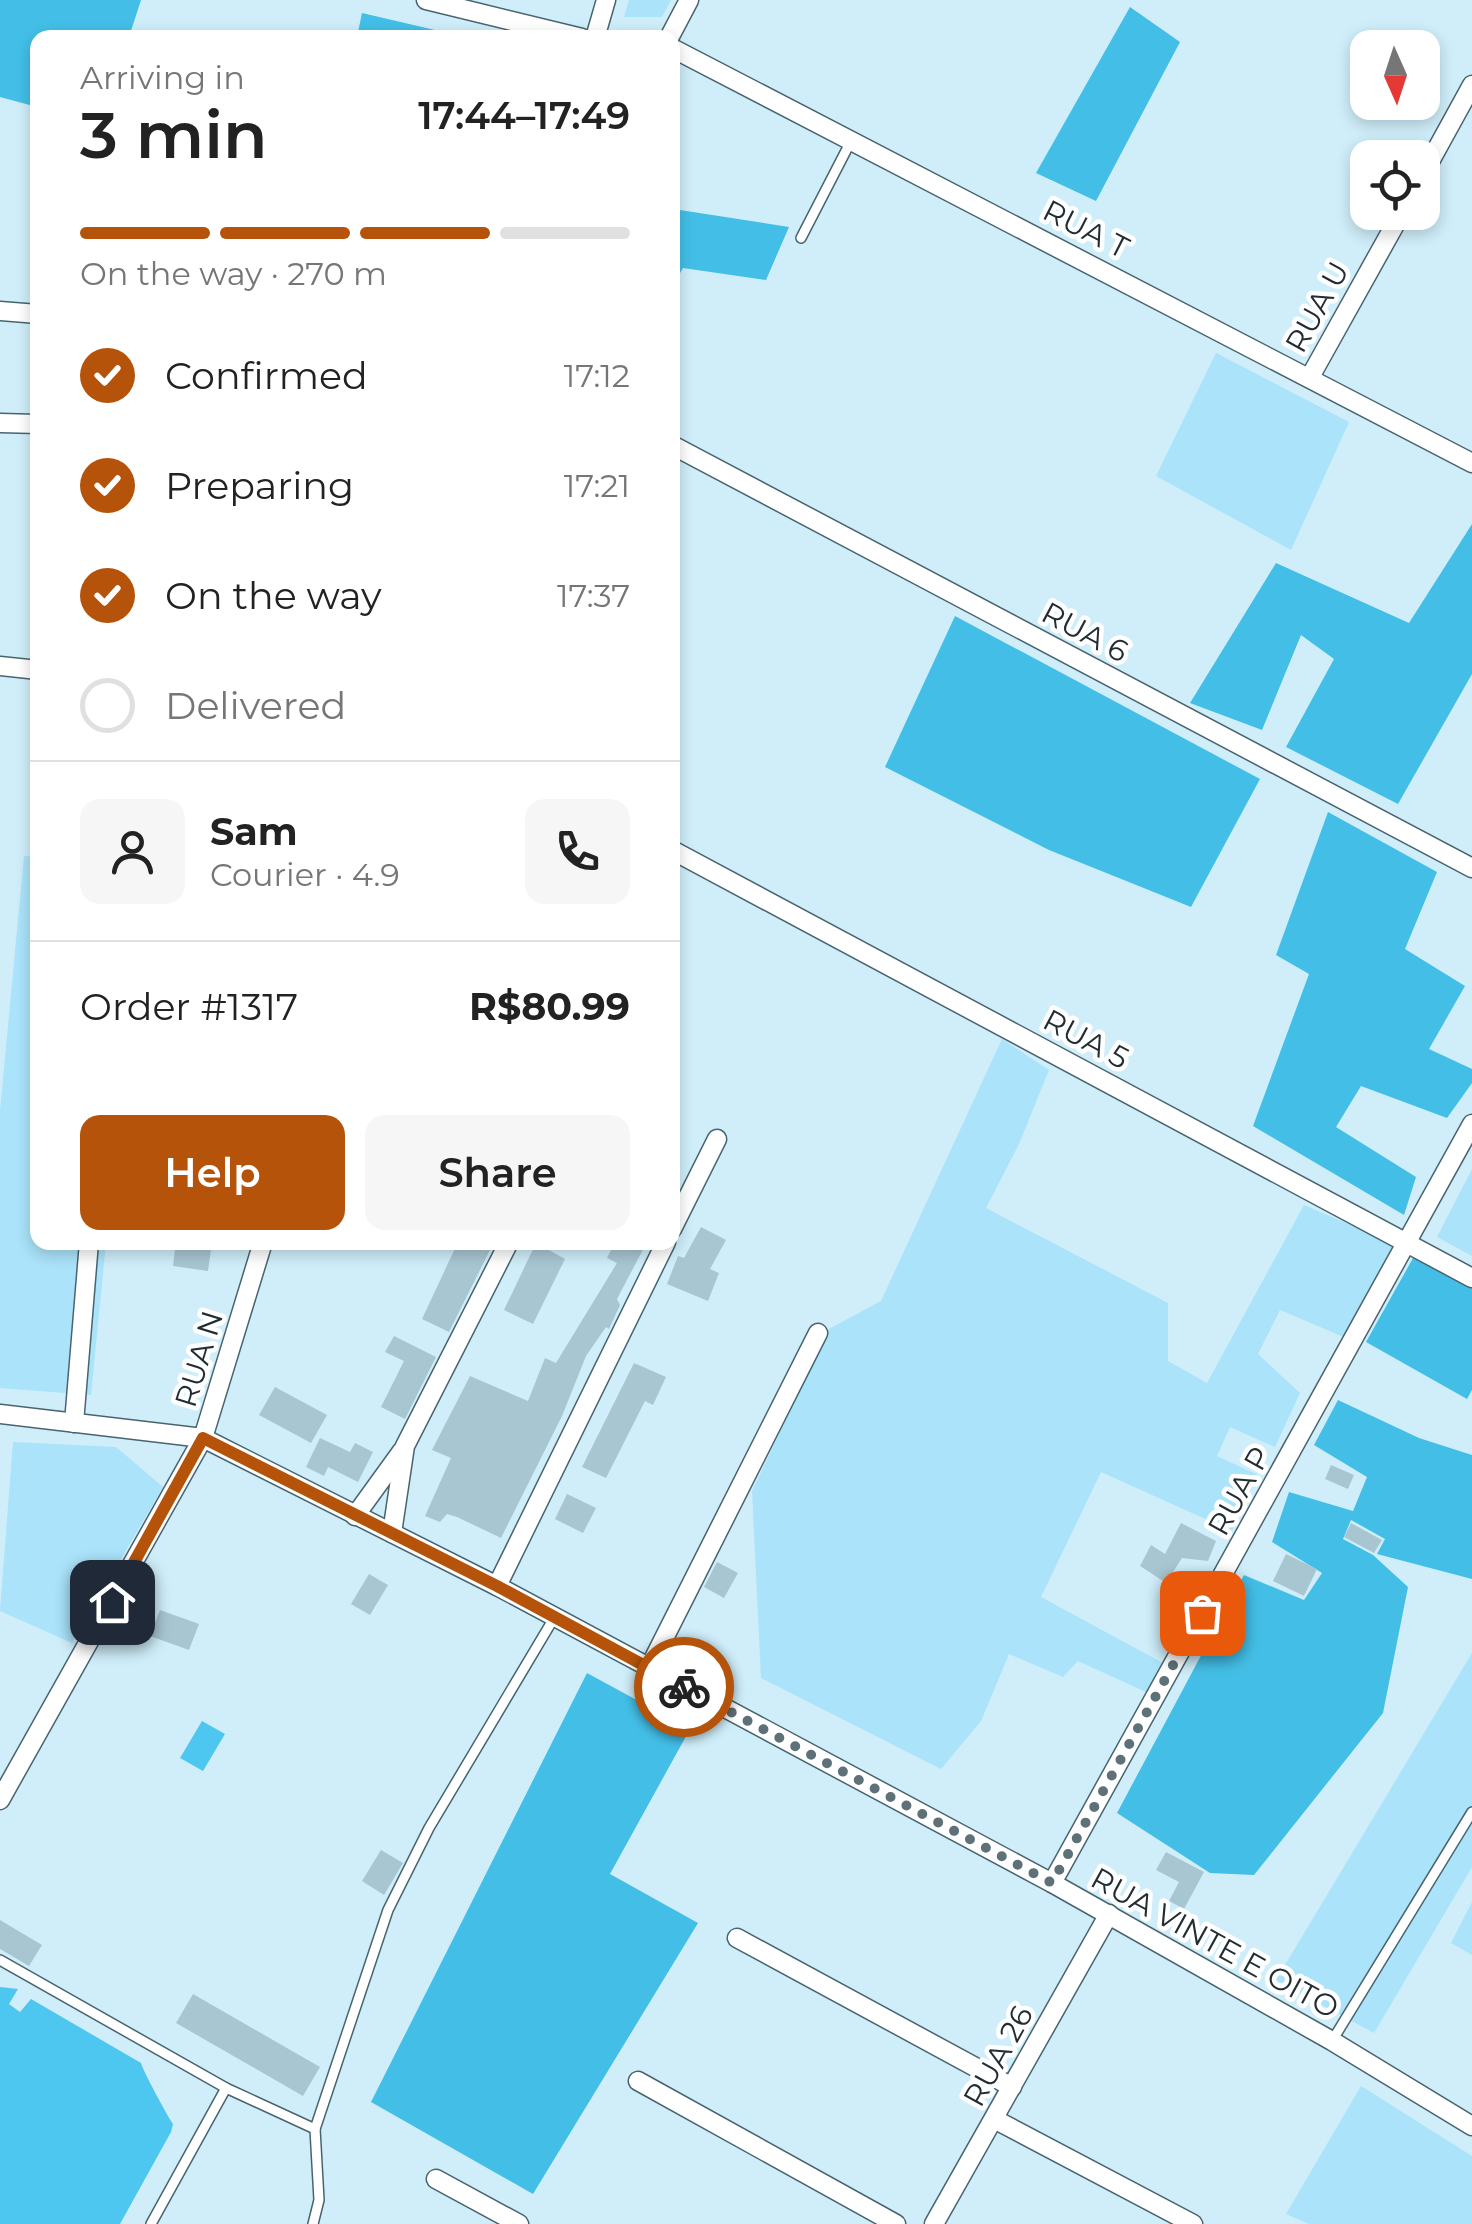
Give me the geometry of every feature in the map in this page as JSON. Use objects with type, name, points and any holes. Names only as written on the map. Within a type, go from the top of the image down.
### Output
[{"type":"street","points":[[426,0],[549,30]]},
{"type":"street","points":[[598,30],[606,0]]},
{"type":"street","points":[[673,30],[689,0]]},
{"type":"street","name":"RUA T","points":[[680,52],[1472,463]]},
{"type":"street","points":[[1440,144],[1472,86]]},
{"type":"street","name":"RUA U","points":[[1310,376],[1392,230]]},
{"type":"street","points":[[0,311],[30,313]]},
{"type":"street","points":[[0,423],[30,424]]},
{"type":"street","name":"RUA 6","points":[[680,449],[1472,868]]},
{"type":"street","points":[[0,666],[30,669]]},
{"type":"street","name":"RUA 5","points":[[680,854],[1472,1278]]},
{"type":"street","name":"RUA P","points":[[1052,1883],[1472,1124]]},
{"type":"street","points":[[680,1213],[717,1139]]},
{"type":"street","points":[[74,1423],[87,1250]]},
{"type":"street","name":"RUA N","points":[[0,1800],[203,1438],[261,1250]]},
{"type":"street","points":[[355,1516],[406,1446],[504,1250]]},
{"type":"street","points":[[497,1586],[662,1250]]},
{"type":"street","points":[[649,1668],[818,1333]]},
{"type":"street","name":"RUA VINTE E OITO","points":[[0,1414],[203,1438],[497,1586],[1052,1883],[1332,2041],[1472,2126]]},
{"type":"street","points":[[392,1533],[406,1446]]},
{"type":"street","name":"RUA 26","points":[[934,2224],[1109,1914]]},
{"type":"street","points":[[737,1938],[1012,2086]]},
{"type":"street","points":[[638,2082],[896,2224]]},
{"type":"street","points":[[994,2119],[1193,2224]]},
{"type":"street","points":[[436,2179],[519,2224]]},
{"type":"lane","points":[[802,238],[852,139]]},
{"type":"lane","points":[[313,2224],[319,2200],[315,2128],[388,1910],[429,1828],[554,1618]]},
{"type":"lane","points":[[1332,2041],[1472,1812]]},
{"type":"lane","points":[[0,1960],[226,2088],[315,2128]]},
{"type":"lane","points":[[151,2224],[226,2088]]},
{"type":"shaded area","points":[[0,0],[141,0],[131,30],[30,30],[30,105],[0,97]]},
{"type":"shaded area","points":[[629,0],[671,0],[662,17],[624,17]]},
{"type":"shaded area","points":[[1130,7],[1180,42],[1096,201],[1036,173]]},
{"type":"shaded area","points":[[362,13],[435,30],[358,30]]},
{"type":"shaded area","points":[[680,210],[789,227],[766,280],[683,268],[680,273]]},
{"type":"shaded area","points":[[1216,353],[1349,422],[1291,550],[1156,476]]},
{"type":"shaded area","points":[[1472,524],[1472,674],[1398,804],[1286,747],[1334,659],[1301,635],[1262,730],[1190,703],[1276,563],[1409,623]]},
{"type":"shaded area","points":[[955,616],[1260,779],[1191,907],[1049,850],[885,767]]},
{"type":"shaded area","points":[[1328,812],[1437,872],[1405,949],[1465,986],[1429,1049],[1472,1069],[1472,1083],[1447,1118],[1361,1086],[1336,1127],[1416,1177],[1404,1215],[1253,1126],[1309,974],[1276,955]]},
{"type":"shaded area","points":[[24,856],[30,856],[30,1250],[105,1250],[91,1395],[0,1388],[0,1111]]},
{"type":"shaded area","points":[[1002,1039],[1049,1070],[1019,1144],[986,1208],[1168,1303],[1168,1361],[1207,1383],[1304,1205],[1397,1245],[1346,1338],[1280,1310],[1258,1354],[1300,1393],[1275,1447],[1230,1427],[1217,1456],[1258,1475],[1232,1531],[1101,1472],[1041,1597],[1163,1663],[1148,1693],[1078,1661],[1063,1677],[1009,1654],[981,1721],[941,1769],[761,1678],[752,1491],[829,1329],[881,1301]]},
{"type":"shaded area","points":[[1472,1169],[1472,1256],[1437,1237]]},
{"type":"shaded area","points":[[1417,1251],[1472,1284],[1472,1390],[1467,1399],[1366,1342]]},
{"type":"shaded area","points":[[1338,1400],[1419,1438],[1472,1455],[1472,1579],[1377,1554],[1385,1539],[1351,1520],[1343,1539],[1373,1555],[1408,1587],[1383,1713],[1254,1875],[1210,1873],[1117,1813],[1244,1575],[1304,1600],[1322,1573],[1272,1542],[1289,1492],[1353,1511],[1367,1477],[1314,1445]]},
{"type":"shaded area","points":[[13,1442],[116,1447],[163,1487],[72,1643],[0,1611]]},
{"type":"shaded area","points":[[1472,1653],[1472,1867],[1374,2033],[1276,1980]]},
{"type":"shaded area","points":[[587,1673],[690,1729],[610,1874],[698,1923],[533,2194],[371,2102]]},
{"type":"shaded area","points":[[202,1721],[225,1734],[203,1771],[180,1758]]},
{"type":"shaded area","points":[[1472,1902],[1472,1955],[1451,1943]]},
{"type":"shaded area","points":[[0,1987],[18,1989],[9,2004],[20,2012],[31,1999],[141,2063],[173,2124],[120,2224],[0,2224]]},
{"type":"shaded area","points":[[1361,2086],[1472,2156],[1472,2224],[1309,2224],[1286,2214]]},
{"type":"building","points":[[701,1227],[726,1240],[710,1269],[719,1273],[708,1301],[667,1284],[678,1256],[684,1258]]},
{"type":"building","points":[[175,1250],[211,1250],[208,1271],[173,1266]]},
{"type":"building","points":[[454,1250],[490,1250],[449,1332],[422,1319]]},
{"type":"building","points":[[533,1250],[549,1250],[565,1259],[533,1324],[504,1310]]},
{"type":"building","points":[[611,1250],[643,1250],[617,1299],[620,1305],[609,1329],[606,1327],[586,1356],[562,1416],[501,1538],[447,1514],[440,1522],[425,1516],[451,1458],[432,1450],[470,1376],[528,1401],[545,1358],[556,1363],[617,1263],[607,1258]]},
{"type":"building","points":[[394,1336],[436,1357],[405,1419],[381,1407],[404,1361],[385,1352]]},
{"type":"building","points":[[634,1363],[666,1377],[653,1405],[645,1401],[606,1478],[582,1467]]},
{"type":"building","points":[[275,1387],[327,1415],[311,1443],[259,1415]]},
{"type":"building","points":[[320,1438],[350,1452],[355,1443],[373,1452],[358,1482],[328,1467],[324,1476],[306,1467]]},
{"type":"building","points":[[1331,1465],[1354,1475],[1348,1489],[1325,1479]]},
{"type":"building","points":[[567,1494],[596,1508],[583,1533],[555,1519]]},
{"type":"building","points":[[1181,1523],[1216,1541],[1208,1561],[1182,1558],[1166,1583],[1140,1566],[1151,1545],[1165,1554]]},
{"type":"building","points":[[1351,1523],[1382,1540],[1374,1553],[1344,1537]]},
{"type":"building","points":[[1286,1554],[1317,1569],[1304,1596],[1273,1581]]},
{"type":"building","points":[[717,1562],[738,1573],[724,1598],[704,1587]]},
{"type":"building","points":[[369,1574],[388,1585],[370,1615],[351,1604]]},
{"type":"building","points":[[160,1610],[199,1624],[189,1650],[150,1636]]},
{"type":"building","points":[[381,1850],[403,1863],[384,1895],[362,1881]]},
{"type":"building","points":[[1166,1852],[1204,1872],[1184,1909],[1169,1901],[1179,1882],[1156,1870]]},
{"type":"building","points":[[0,1920],[42,1945],[29,1966],[0,1949]]},
{"type":"building","points":[[193,1994],[320,2067],[303,2096],[176,2023]]},
{"type":"way so far","points":[[684,1687],[1052,1883],[1202,1613]]},
{"type":"route","points":[[112,1602],[203,1438],[497,1586],[684,1687]]}]
